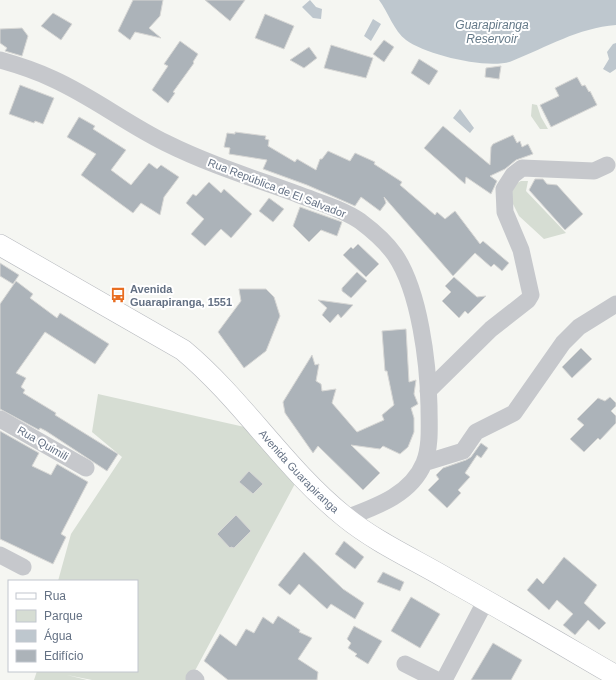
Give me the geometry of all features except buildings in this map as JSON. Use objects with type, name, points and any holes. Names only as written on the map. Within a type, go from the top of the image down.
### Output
[{"type":"main road","name":"Avenida Guarapiranga","points":[[0,245],[183,350],[208,371],[316,492],[346,518],[411,560],[486,600],[616,676]]},
{"type":"street","name":"Rua República de El Salvador","points":[[0,60],[54,80],[166,143],[220,167],[335,208],[359,220],[379,238],[395,256],[405,276],[414,301],[420,329],[428,391],[428,438],[424,463],[408,486],[391,499],[346,518]]},
{"type":"street","points":[[428,391],[491,329],[516,310],[531,295],[521,250],[505,212],[504,189],[513,175],[522,168],[594,171],[607,166]]},
{"type":"street","points":[[424,463],[445,458],[463,451],[476,432],[514,413],[563,343],[578,327],[616,304]]},
{"type":"street","name":"Rua Quimili","points":[[0,418],[86,468]]},
{"type":"street","points":[[0,555],[23,568]]},
{"type":"street","points":[[444,680],[486,600]]},
{"type":"street","points":[[405,664],[437,680]]},
{"type":"green space","points":[[532,104],[537,105],[541,117],[548,129],[540,129],[531,116]]},
{"type":"green space","points":[[521,181],[528,181],[526,191],[566,233],[544,239],[519,216],[509,196],[511,186]]},
{"type":"green space","points":[[98,394],[249,428],[297,480],[190,680],[92,680],[67,675],[87,680],[34,680],[37,672],[138,672],[138,580],[58,580],[71,534],[122,457],[92,432]]},
{"type":"water","points":[[310,0],[316,7],[322,9],[321,19],[313,18],[302,7]]},
{"type":"water","name":"Guarapiranga Reservoir","points":[[379,0],[616,0],[616,25],[576,34],[512,61],[489,64],[458,60],[415,46],[398,32]]},
{"type":"water","points":[[373,19],[381,24],[371,41],[364,36]]},
{"type":"water","points":[[616,43],[616,69],[610,73],[603,69],[609,59],[607,52],[613,44]]},
{"type":"water","points":[[460,109],[474,128],[470,133],[453,118]]},
{"type":"place","name":"Avenida Guarapiranga, 1551","points":[[118,295]]}]
